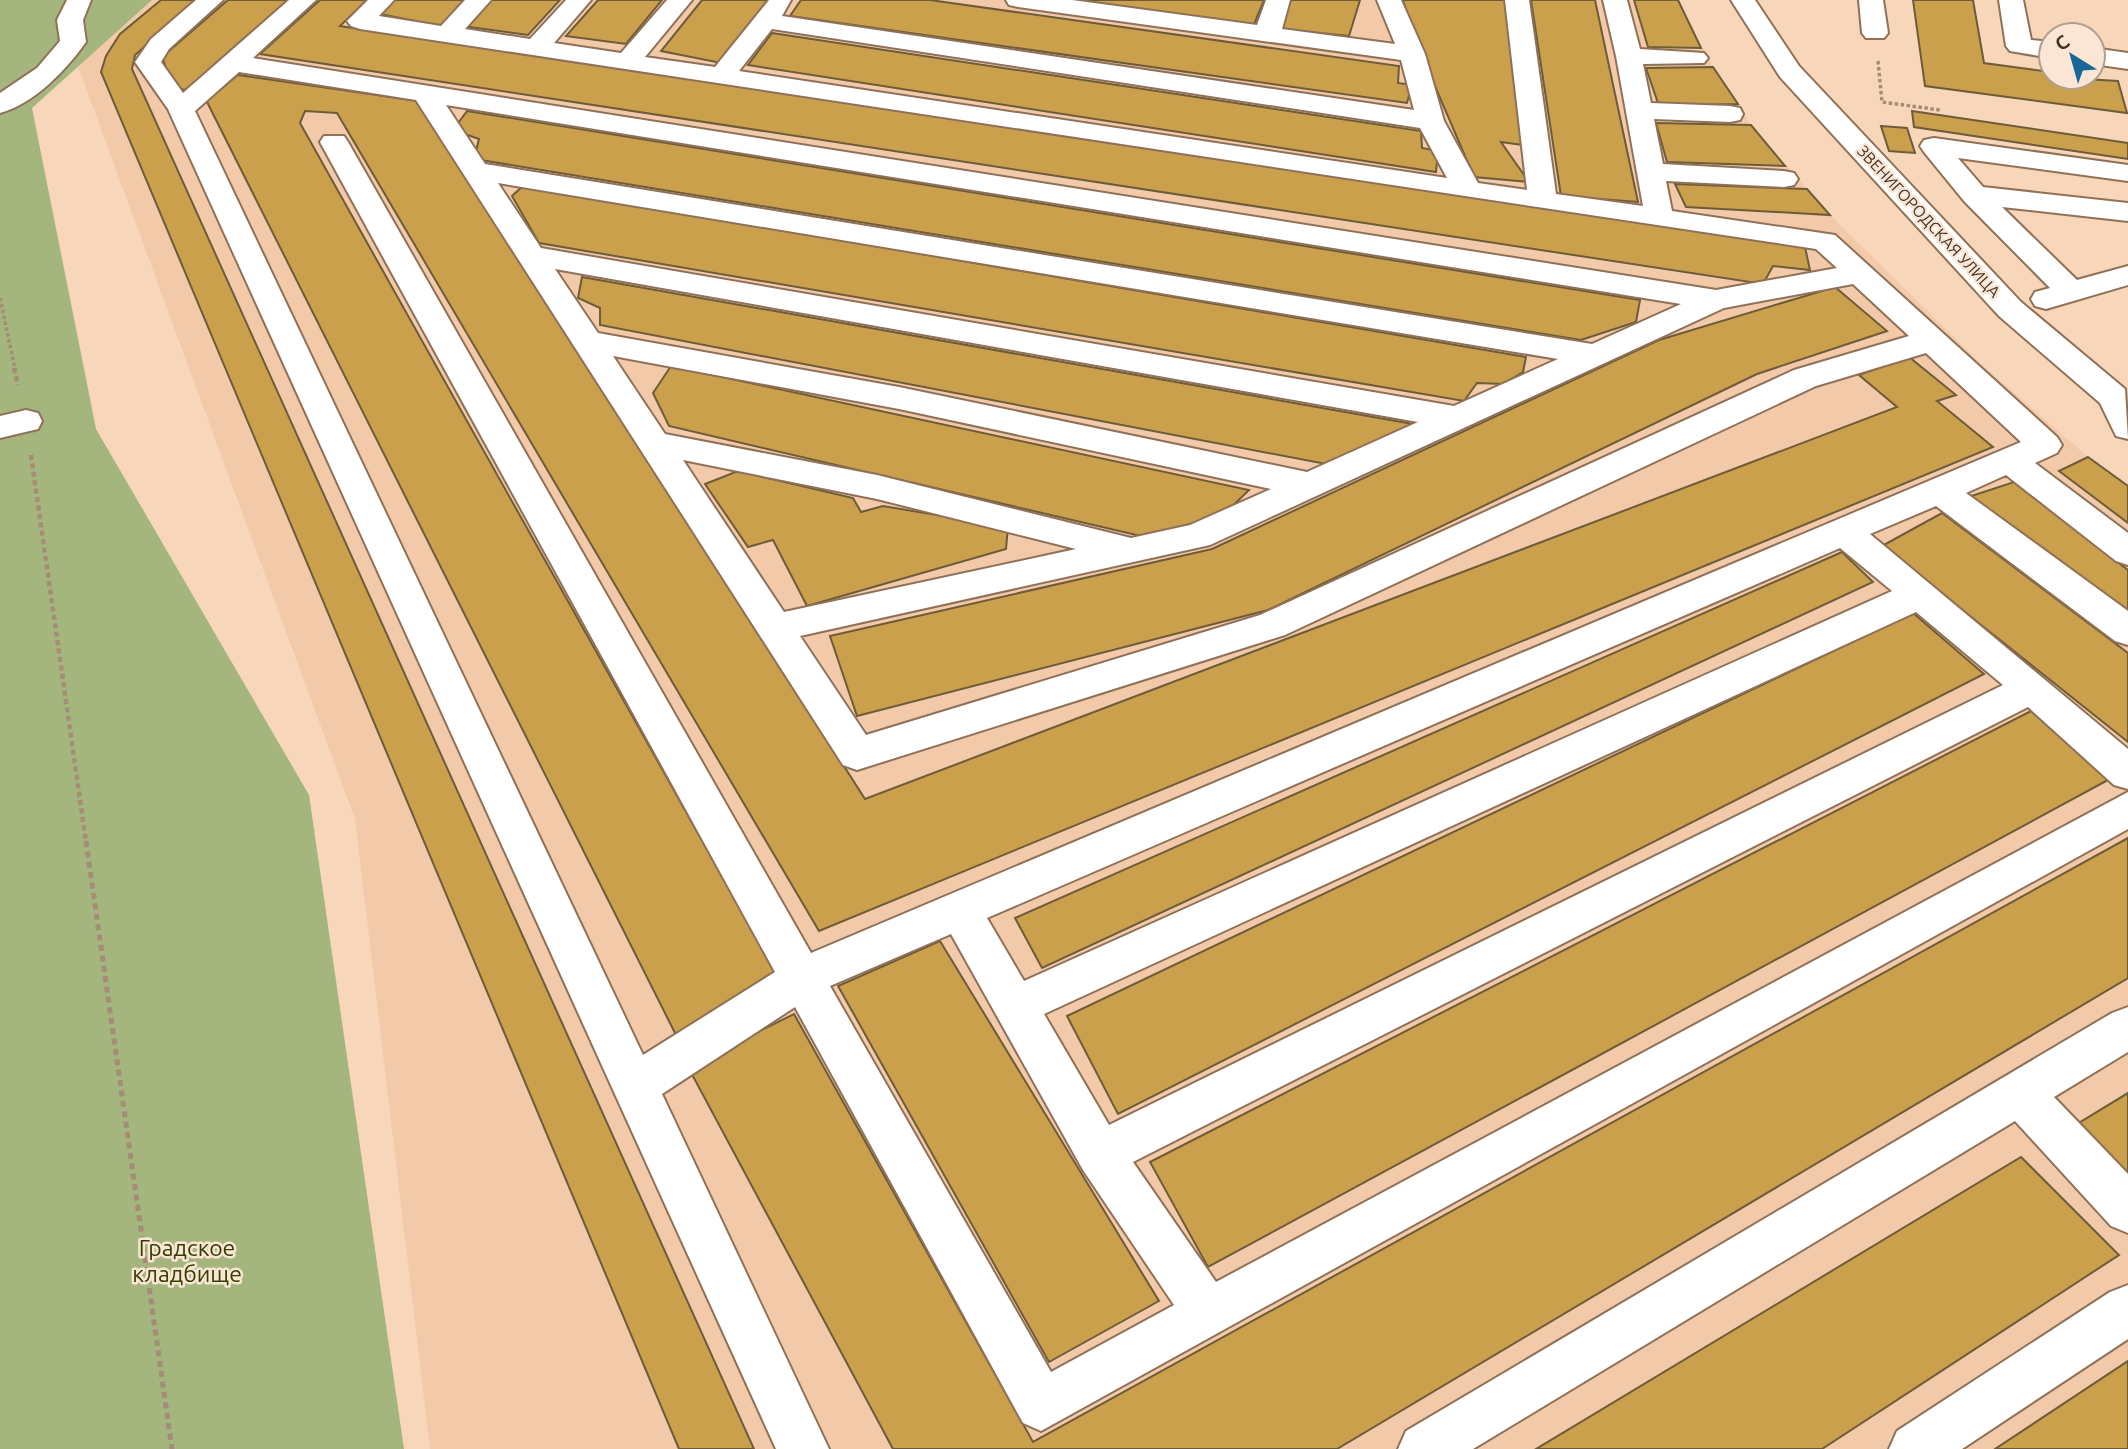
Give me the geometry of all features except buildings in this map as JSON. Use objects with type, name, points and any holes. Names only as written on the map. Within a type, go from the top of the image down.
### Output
[{"type":"street","points":[[0,105],[46,74],[73,42],[70,20],[79,0]]},
{"type":"street","points":[[211,0],[160,44],[149,62],[181,109],[803,1449]]},
{"type":"street","points":[[181,109],[304,0]]},
{"type":"street","points":[[382,0],[360,21],[1466,187],[1543,201],[1825,241],[2045,445],[804,977],[634,1086]]},
{"type":"street","points":[[447,34],[479,0]]},
{"type":"street","points":[[536,48],[579,0]]},
{"type":"street","points":[[628,61],[680,0]]},
{"type":"street","points":[[722,76],[782,0]]},
{"type":"street","points":[[1018,0],[1412,54]]},
{"type":"street","points":[[1267,35],[1278,0]]},
{"type":"street","points":[[1389,0],[1412,54],[1430,121],[1466,187]]},
{"type":"street","points":[[1517,0],[1543,201]]},
{"type":"street","points":[[1615,0],[1629,56],[1659,217]]},
{"type":"street","name":"ЗВЕНИГОРОДСКАЯ УЛИЦА","points":[[1742,0],[1789,71],[2010,309],[2121,398],[2128,428]]},
{"type":"street","points":[[1871,0],[1875,33]]},
{"type":"street","points":[[2011,0],[2019,46],[2037,48]]},
{"type":"street","points":[[766,21],[1430,121]]},
{"type":"street","points":[[1629,56],[1695,58]]},
{"type":"street","points":[[2107,58],[2128,61]]},
{"type":"street","points":[[233,63],[1716,300]]},
{"type":"street","points":[[424,92],[857,754],[1272,625],[1805,378],[1933,340]]},
{"type":"street","points":[[1638,110],[1730,114]]},
{"type":"street","points":[[334,142],[804,977],[1041,1405],[2128,809]]},
{"type":"street","points":[[2071,292],[1974,195],[1934,146],[2128,173]]},
{"type":"street","points":[[475,171],[1596,355]]},
{"type":"street","points":[[1652,172],[1784,180]]},
{"type":"street","points":[[1974,195],[2128,212]]},
{"type":"street","points":[[530,255],[1458,418]]},
{"type":"street","points":[[774,628],[1198,536],[1716,300],[1860,273]]},
{"type":"street","points":[[2010,309],[2128,275]]},
{"type":"street","points":[[586,341],[899,398],[1310,485]]},
{"type":"street","points":[[653,443],[877,487],[1131,551]]},
{"type":"street","points":[[2009,460],[2128,552]]},
{"type":"street","points":[[1939,490],[2128,631]]},
{"type":"street","points":[[1843,531],[2032,688],[2128,773]]},
{"type":"street","points":[[1015,1006],[1918,594]]},
{"type":"street","points":[[1100,1154],[2032,688]]},
{"type":"street","points":[[960,911],[1100,1154],[1208,1313]]},
{"type":"street","points":[[1424,1449],[2128,1028]]},
{"type":"street","points":[[2020,1093],[2128,1209]]},
{"type":"street","points":[[1916,1449],[2128,1310]]},
{"type":"path","points":[[1875,33],[1882,102],[1950,111]]},
{"type":"path","points":[[0,298],[13,424],[172,1449]]},
{"type":"shaded area","points":[[149,0],[1678,0],[1713,67],[1751,125],[1830,215],[1980,363],[2088,457],[2128,486],[2128,1449],[430,1449],[355,819],[76,61]]},
{"type":"green space","name":"Градское кладбище","points":[[0,0],[152,0],[32,108],[96,429],[309,795],[404,1449],[0,1449]]}]
